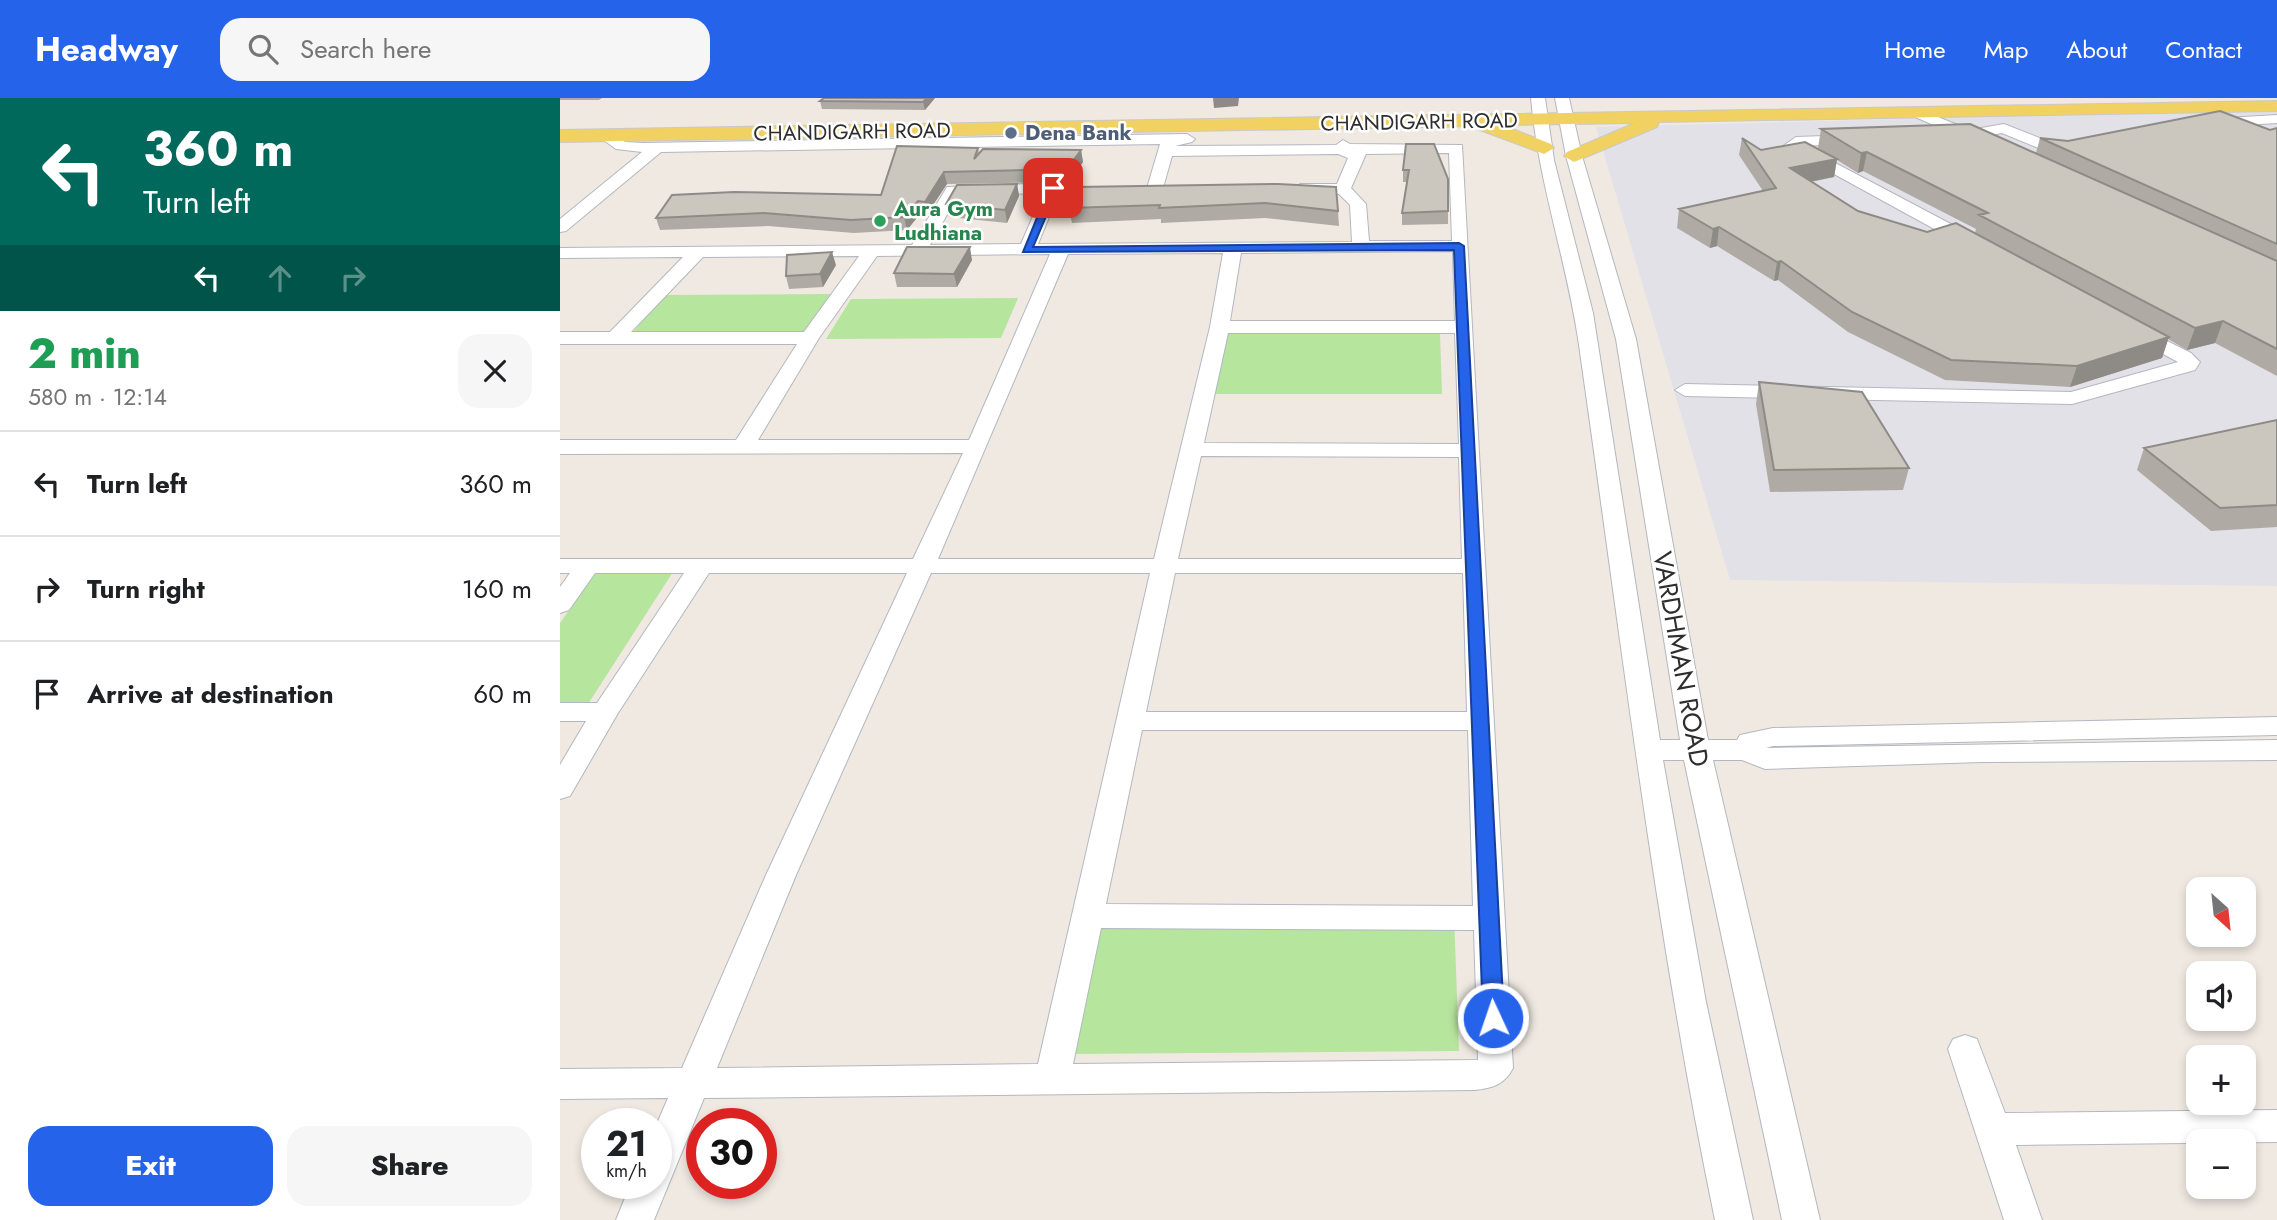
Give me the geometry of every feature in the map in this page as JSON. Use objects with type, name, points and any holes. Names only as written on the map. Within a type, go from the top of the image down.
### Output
[{"type":"main road","points":[[1605,98],[1637,108]]},
{"type":"main road","name":"CHANDIGARH ROAD","points":[[560,136],[1429,122],[1551,109],[2255,98]]},
{"type":"main road","points":[[1474,116],[1496,102]]},
{"type":"main road","name":"CHANDIGARH ROAD","points":[[1551,109],[1665,116],[2277,106]]},
{"type":"main road","points":[[1474,116],[1544,148]]},
{"type":"main road","name":"CHANDIGARH ROAD","points":[[560,126],[1474,116]]},
{"type":"main road","points":[[1574,156],[1665,116]]},
{"type":"street","name":"VARDHMAN ROAD","points":[[1551,109],[1544,148],[1583,301],[1647,750],[1706,1098],[1734,1220]]},
{"type":"street","name":"VARDHMAN ROAD","points":[[1551,109],[1574,156],[1626,339],[1697,750],[1801,1220]]},
{"type":"street","points":[[1918,113],[1993,147]]},
{"type":"street","points":[[2197,124],[2277,119]]},
{"type":"street","points":[[1344,142],[1429,122]]},
{"type":"street","points":[[1928,137],[1968,135],[2004,128],[2058,151],[2088,147]]},
{"type":"street","points":[[560,1084],[1052,1081],[1487,1074],[1496,1068],[1462,327],[1457,148],[1344,142],[657,147],[621,146],[606,136]]},
{"type":"street","points":[[1876,139],[1796,142],[1791,146],[1988,251]]},
{"type":"street","points":[[1343,189],[1358,153],[1345,153],[1344,142]]},
{"type":"street","points":[[1159,190],[1167,145]]},
{"type":"street","points":[[560,227],[657,147]]},
{"type":"street","points":[[921,244],[953,190],[1053,188],[1030,243]]},
{"type":"street","points":[[1290,189],[1343,189],[1358,204],[1354,247]]},
{"type":"street","points":[[560,244],[579,241],[1030,243],[1326,234],[1354,247]]},
{"type":"street","points":[[1030,243],[1061,250],[1459,246]]},
{"type":"street","points":[[560,253],[872,252],[921,244]]},
{"type":"street","points":[[1052,1081],[1133,721],[1164,567],[1220,327],[1233,248]]},
{"type":"street","points":[[672,1131],[781,875],[977,446],[1061,250]]},
{"type":"street","points":[[615,338],[698,252]]},
{"type":"street","points":[[742,448],[810,338],[872,252]]},
{"type":"street","points":[[1685,390],[2072,398],[2189,366],[2190,362],[2184,357],[2123,324]]},
{"type":"street","points":[[1220,327],[1462,327]]},
{"type":"street","points":[[560,338],[810,338]]},
{"type":"street","points":[[560,447],[977,446]]},
{"type":"street","points":[[1192,449],[1468,451]]},
{"type":"street","points":[[560,789],[605,712],[702,565]]},
{"type":"street","points":[[560,566],[1473,566]]},
{"type":"street","points":[[560,605],[588,566]]},
{"type":"street","points":[[560,712],[605,712]]},
{"type":"street","points":[[1133,721],[1480,721]]},
{"type":"street","points":[[1746,750],[1750,742],[1773,737],[2277,726]]},
{"type":"street","points":[[1647,750],[1746,750],[1765,759],[1982,752],[2277,750]]},
{"type":"street","points":[[1089,916],[1489,918]]},
{"type":"street","points":[[1965,1049],[2023,1220]]},
{"type":"street","points":[[1992,1129],[2277,1126]]},
{"type":"street","points":[[635,1220],[644,1199]]},
{"type":"shaded area","points":[[2277,109],[2277,586],[1730,580],[1596,127]]},
{"type":"green space","points":[[831,294],[805,334],[631,335],[664,295]]},
{"type":"green space","points":[[1018,298],[1001,338],[826,339],[851,299]]},
{"type":"green space","points":[[1219,334],[1440,334],[1442,394],[1206,394]]},
{"type":"green space","points":[[596,572],[673,572],[588,704],[560,704],[560,623]]},
{"type":"green space","points":[[1454,915],[1459,1051],[1069,1054],[1097,918]]},
{"type":"building","points":[[824,98],[927,98],[923,102],[820,101]]},
{"type":"building","points":[[2220,111],[2270,130],[2277,128],[2277,244],[2040,138],[2068,141]]},
{"type":"building","points":[[1970,124],[2277,261],[2277,349],[2223,321],[2195,328],[1979,215],[1988,213],[1867,152],[1861,153],[1821,129]]},
{"type":"building","points":[[1742,138],[1761,150],[1805,142],[1837,159],[1790,168],[1858,211],[1927,232],[1956,223],[2169,337],[2077,366],[1951,360],[1852,312],[1781,261],[1777,262],[1719,227],[1713,229],[1679,209],[1776,188]]},
{"type":"building","points":[[1406,144],[1434,144],[1448,179],[1448,211],[1402,213],[1409,170],[1403,170]]},
{"type":"building","points":[[897,146],[978,148],[974,159],[983,149],[1081,150],[1067,169],[944,172],[925,202],[918,201],[904,217],[851,220],[764,213],[656,218],[672,195],[734,192],[881,195]]},
{"type":"building","points":[[1017,184],[1005,210],[946,204],[957,185]]},
{"type":"building","points":[[1278,184],[1336,187],[1338,211],[1265,203],[1159,208],[1160,205],[1069,208],[1076,187]]},
{"type":"building","points":[[907,247],[970,247],[954,274],[894,273]]},
{"type":"building","points":[[832,252],[820,274],[786,276],[787,255]]},
{"type":"building","points":[[1759,382],[1862,392],[1909,468],[1774,470]]},
{"type":"building","points":[[2277,420],[2277,505],[2220,508],[2144,448]]},
{"type":"place","name":"Dena Bank","points":[[1011,133]]},
{"type":"place","name":"Aura Gym Ludhiana","points":[[880,221]]},
{"type":"route","points":[[1053,188],[1027,250],[1459,246],[1493,1018]]}]
